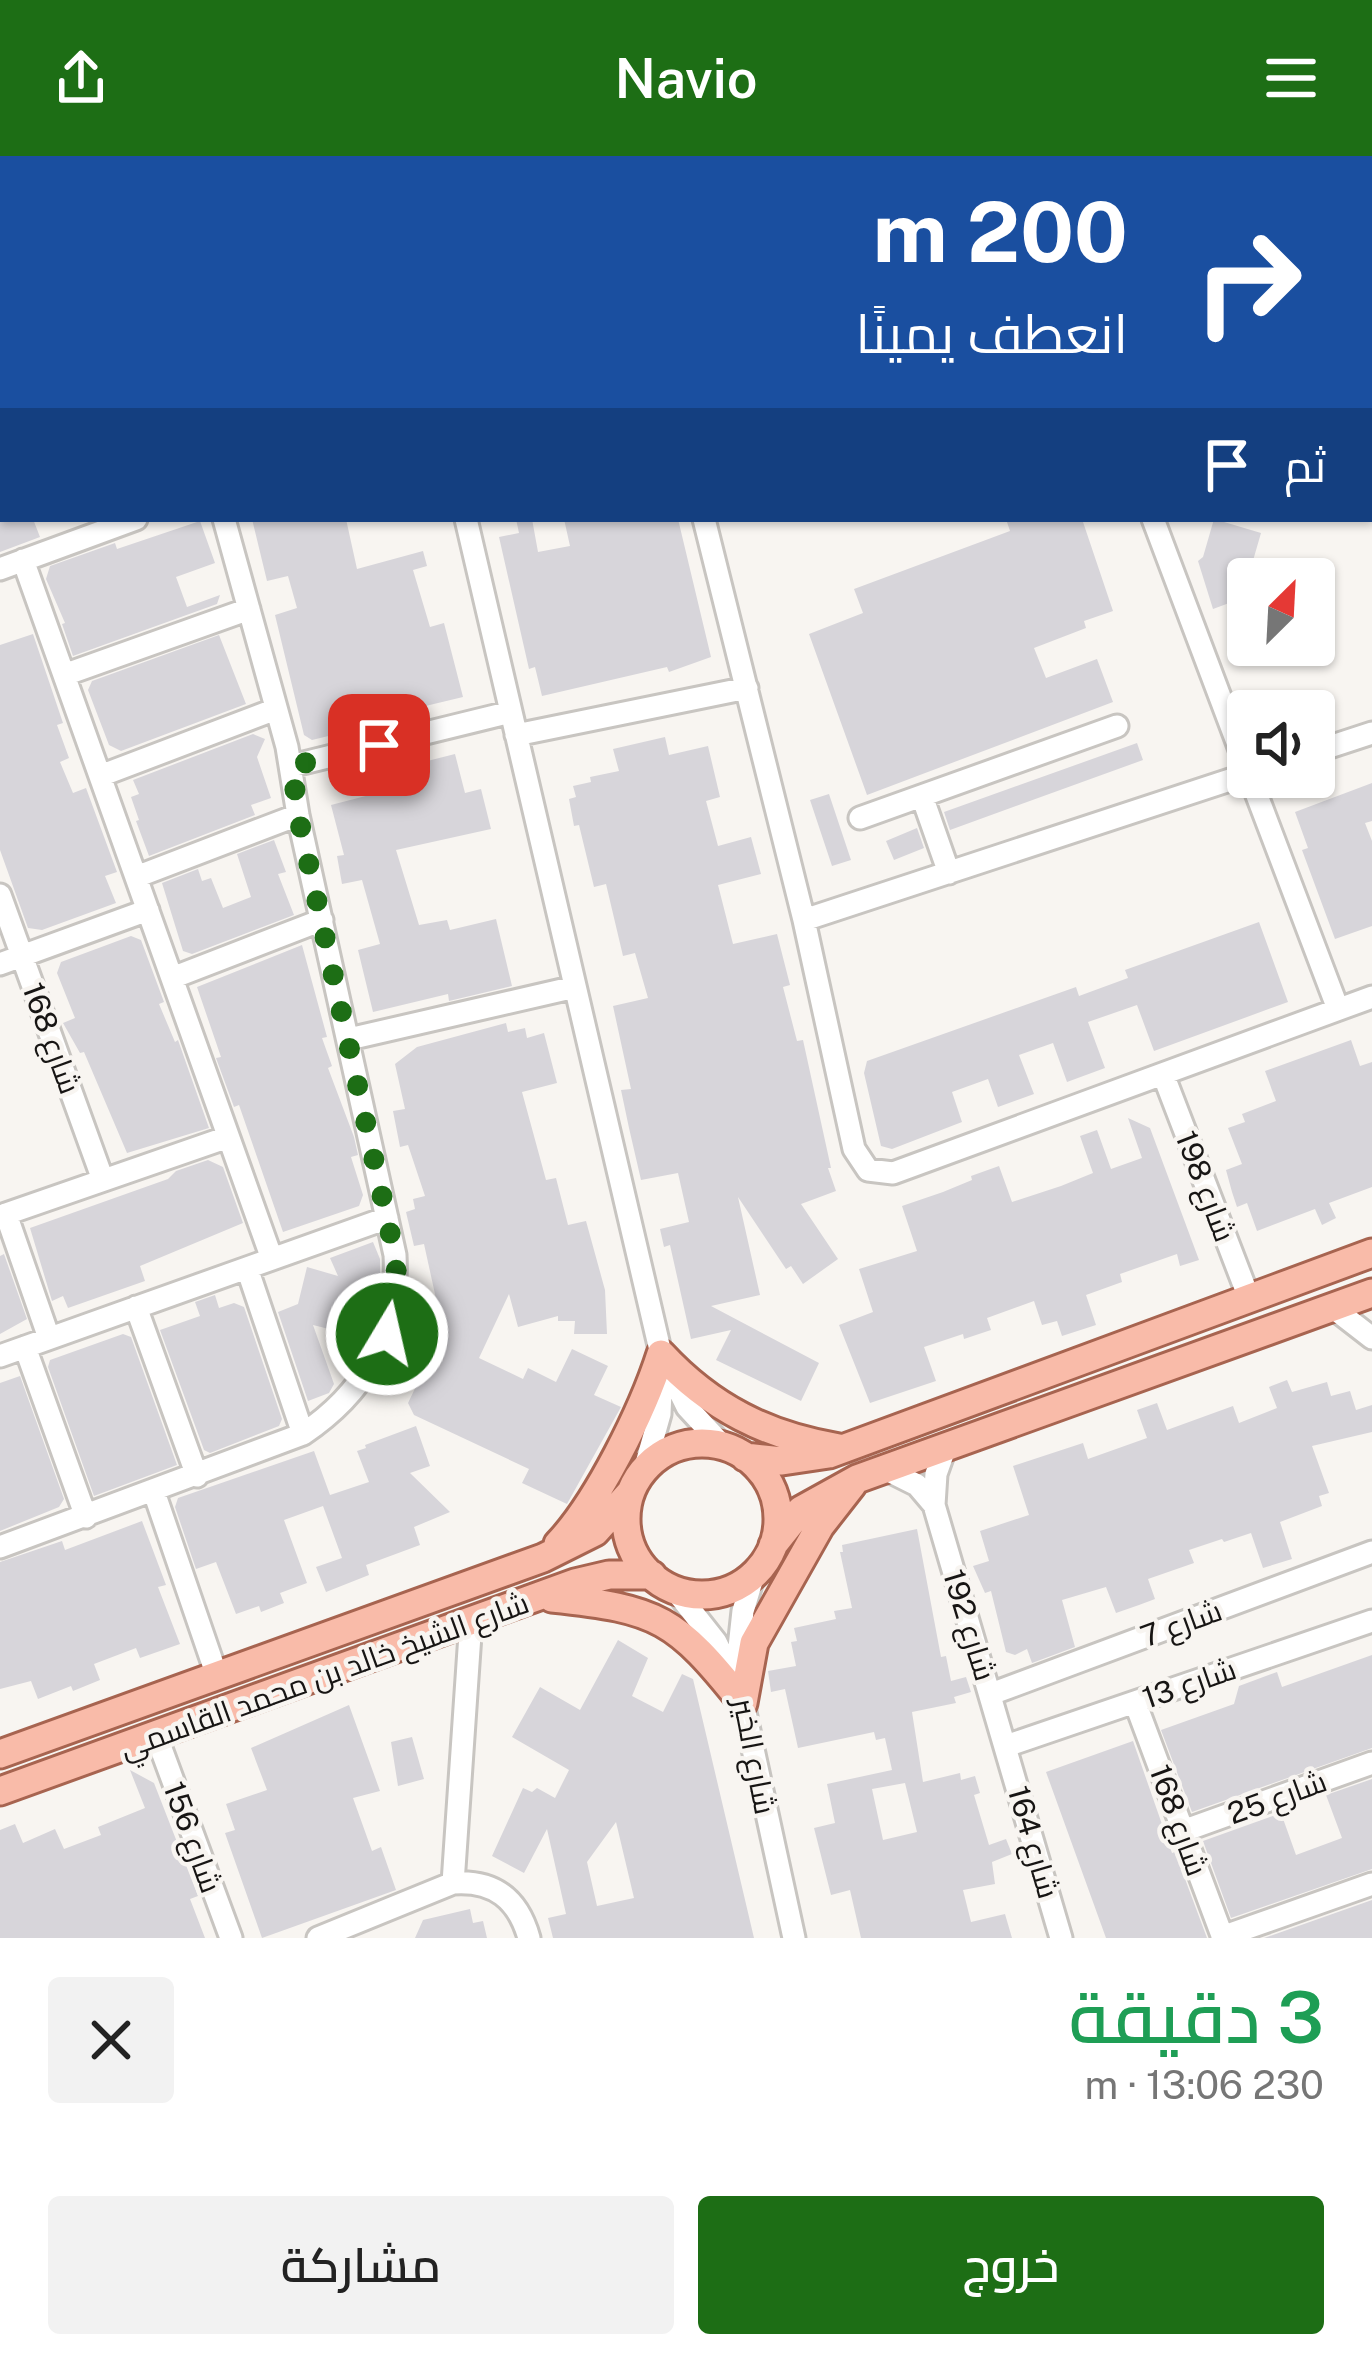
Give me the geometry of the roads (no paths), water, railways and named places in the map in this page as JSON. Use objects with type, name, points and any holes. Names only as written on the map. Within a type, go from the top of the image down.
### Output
[{"type":"main road","points":[[1372,1253],[843,1449],[800,1460],[703,1443],[674,1448],[645,1467],[630,1493],[626,1532],[637,1559],[663,1583],[715,1594],[754,1574],[801,1510],[827,1492],[1372,1293]]},
{"type":"main road","points":[[543,1558],[582,1515],[643,1400],[661,1354],[693,1386],[745,1421],[798,1440],[843,1449]]},
{"type":"main road","points":[[734,1451],[773,1491],[778,1521],[773,1545]]},
{"type":"main road","points":[[743,1703],[754,1643],[820,1526],[870,1474]]},
{"type":"main road","name":"شارع الشيخ خالد بن محمد القاسمي","points":[[0,1754],[543,1558],[595,1532],[630,1493]]},
{"type":"main road","name":"شارع الشيخ خالد بن محمد القاسمي","points":[[0,1791],[592,1578],[663,1583]]},
{"type":"main road","points":[[541,1597],[596,1601],[656,1616],[696,1645],[743,1703]]},
{"type":"street","points":[[0,568],[128,522]]},
{"type":"street","points":[[0,1547],[303,1434],[345,1402],[387,1334],[397,1281],[387,1218],[298,815],[292,766],[225,522]]},
{"type":"street","points":[[467,522],[661,1354],[687,1407],[734,1451]]},
{"type":"street","points":[[705,522],[804,920],[854,1148],[868,1169],[893,1173],[1372,997]]},
{"type":"street","points":[[1154,522],[1227,716]]},
{"type":"street","points":[[23,560],[272,1258]]},
{"type":"street","points":[[64,675],[249,609]]},
{"type":"street","points":[[516,735],[746,688]]},
{"type":"street","points":[[100,776],[276,709]]},
{"type":"street","points":[[292,766],[511,712]]},
{"type":"street","points":[[860,818],[1117,726]]},
{"type":"street","points":[[1335,745],[1372,733]]},
{"type":"street","points":[[804,920],[1227,781]]},
{"type":"street","points":[[922,796],[949,873]]},
{"type":"street","points":[[1258,798],[1338,1010]]},
{"type":"street","points":[[136,877],[298,815]]},
{"type":"street","name":"شارع 168","points":[[0,896],[11,960],[103,1180]]},
{"type":"street","points":[[11,960],[148,910]]},
{"type":"street","points":[[172,978],[322,920]]},
{"type":"street","points":[[349,1039],[575,987]]},
{"type":"street","name":"شارع 198","points":[[1163,1073],[1249,1298]]},
{"type":"street","points":[[49,1338],[3,1215],[229,1137]]},
{"type":"street","points":[[0,1356],[387,1218]]},
{"type":"street","points":[[247,1268],[303,1434]]},
{"type":"street","points":[[136,1307],[197,1476]]},
{"type":"street","points":[[1332,1307],[1372,1338]]},
{"type":"street","points":[[25,1347],[86,1517]]},
{"type":"street","points":[[645,1467],[660,1414],[661,1354]]},
{"type":"street","name":"شارع 192","points":[[946,1446],[936,1474],[934,1504],[1006,1746]]},
{"type":"street","points":[[870,1474],[917,1485],[934,1504]]},
{"type":"street","points":[[154,1492],[217,1676]]},
{"type":"street","name":"شارع 7","points":[[991,1694],[1372,1552]]},
{"type":"street","name":"شارع الخير","points":[[754,1574],[738,1643],[743,1703],[794,1938]]},
{"type":"street","points":[[663,1583],[716,1642],[743,1703]]},
{"type":"street","points":[[453,1883],[471,1620]]},
{"type":"street","name":"شارع 13","points":[[1006,1746],[1372,1621]]},
{"type":"street","name":"شارع 168","points":[[1135,1702],[1223,1938]]},
{"type":"street","name":"شارع 156","points":[[156,1735],[231,1938]]},
{"type":"street","name":"شارع 164","points":[[1006,1746],[1061,1938]]},
{"type":"street","name":"شارع 25","points":[[1183,1831],[1372,1762]]},
{"type":"street","points":[[318,1938],[453,1883],[486,1885],[501,1892],[523,1917],[529,1938]]},
{"type":"street","points":[[1223,1938],[1372,1884]]},
{"type":"street","points":[[382,1913],[388,1938]]}]
